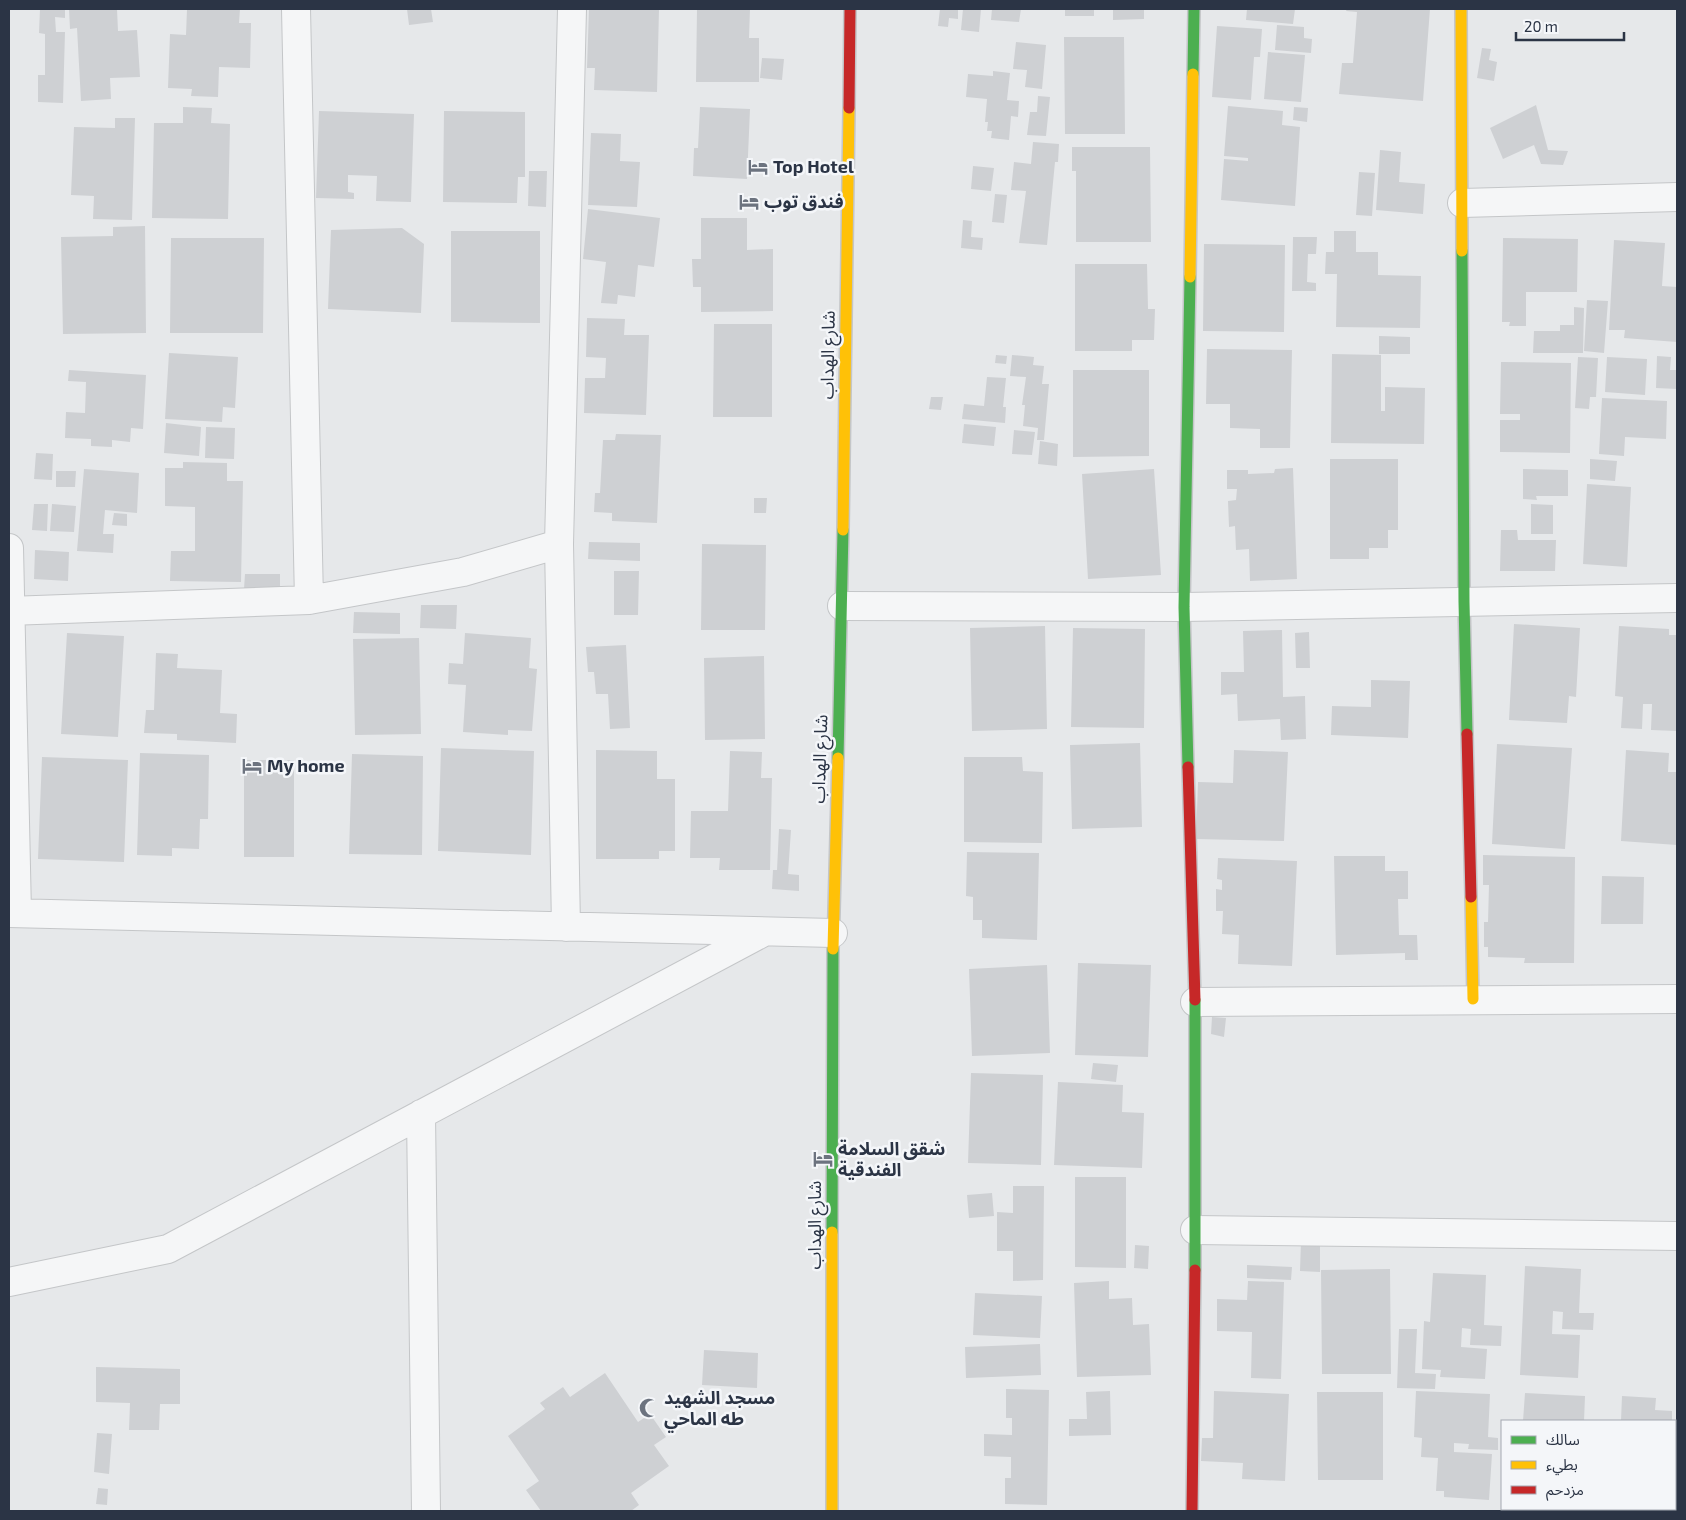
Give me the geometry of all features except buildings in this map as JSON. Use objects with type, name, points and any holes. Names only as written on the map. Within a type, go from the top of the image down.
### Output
[{"type":"street","points":[[296,9],[309,600]]},
{"type":"street","points":[[566,926],[559,544],[572,9]]},
{"type":"street","name":"شارع الهداب","points":[[832,1511],[832,933],[842,606],[850,9]]},
{"type":"street","points":[[1192,1511],[1195,1002],[1184,607],[1194,9]]},
{"type":"street","points":[[1461,9],[1464,602],[1473,999]]},
{"type":"street","points":[[1462,203],[1677,197]]},
{"type":"street","points":[[9,611],[309,600],[463,572],[559,544]]},
{"type":"street","points":[[9,548],[13,913],[832,933]]},
{"type":"street","points":[[842,606],[1184,607],[1677,598]]},
{"type":"street","points":[[9,1282],[168,1249],[764,932]]},
{"type":"street","points":[[1195,1002],[1677,999]]},
{"type":"street","points":[[421,1114],[426,1511]]},
{"type":"street","points":[[1195,1230],[1677,1236]]},
{"type":"traffic: fast","points":[[1193,74],[1194,9]]},
{"type":"traffic: fast","points":[[1462,251],[1464,602],[1467,734]]},
{"type":"traffic: fast","points":[[1188,767],[1184,607],[1190,277]]},
{"type":"traffic: fast","points":[[838,758],[843,530]]},
{"type":"traffic: fast","points":[[832,1232],[833,949]]},
{"type":"traffic: fast","points":[[1195,1000],[1195,1270]]},
{"type":"traffic: slow","points":[[1461,9],[1462,251]]},
{"type":"traffic: slow","points":[[1190,277],[1193,74]]},
{"type":"traffic: slow","points":[[843,530],[849,108]]},
{"type":"traffic: slow","points":[[833,949],[838,758]]},
{"type":"traffic: slow","points":[[1471,897],[1473,999]]},
{"type":"traffic: slow","points":[[832,1232],[832,1511]]},
{"type":"traffic: jam","points":[[849,108],[850,9]]},
{"type":"traffic: jam","points":[[1467,734],[1471,897]]},
{"type":"traffic: jam","points":[[1188,767],[1195,1000]]},
{"type":"traffic: jam","points":[[1192,1511],[1195,1270]]},
{"type":"place","name":"Top Hotel","points":[[758,167]]},
{"type":"place","name":"فندق توب","points":[[749,202]]},
{"type":"place","name":"My home","points":[[252,766]]},
{"type":"place","name":"شقق السلامة الفندقية","points":[[823,1159]]},
{"type":"place","name":"مسجد الشهيد طه الماحي","points":[[649,1408]]}]
